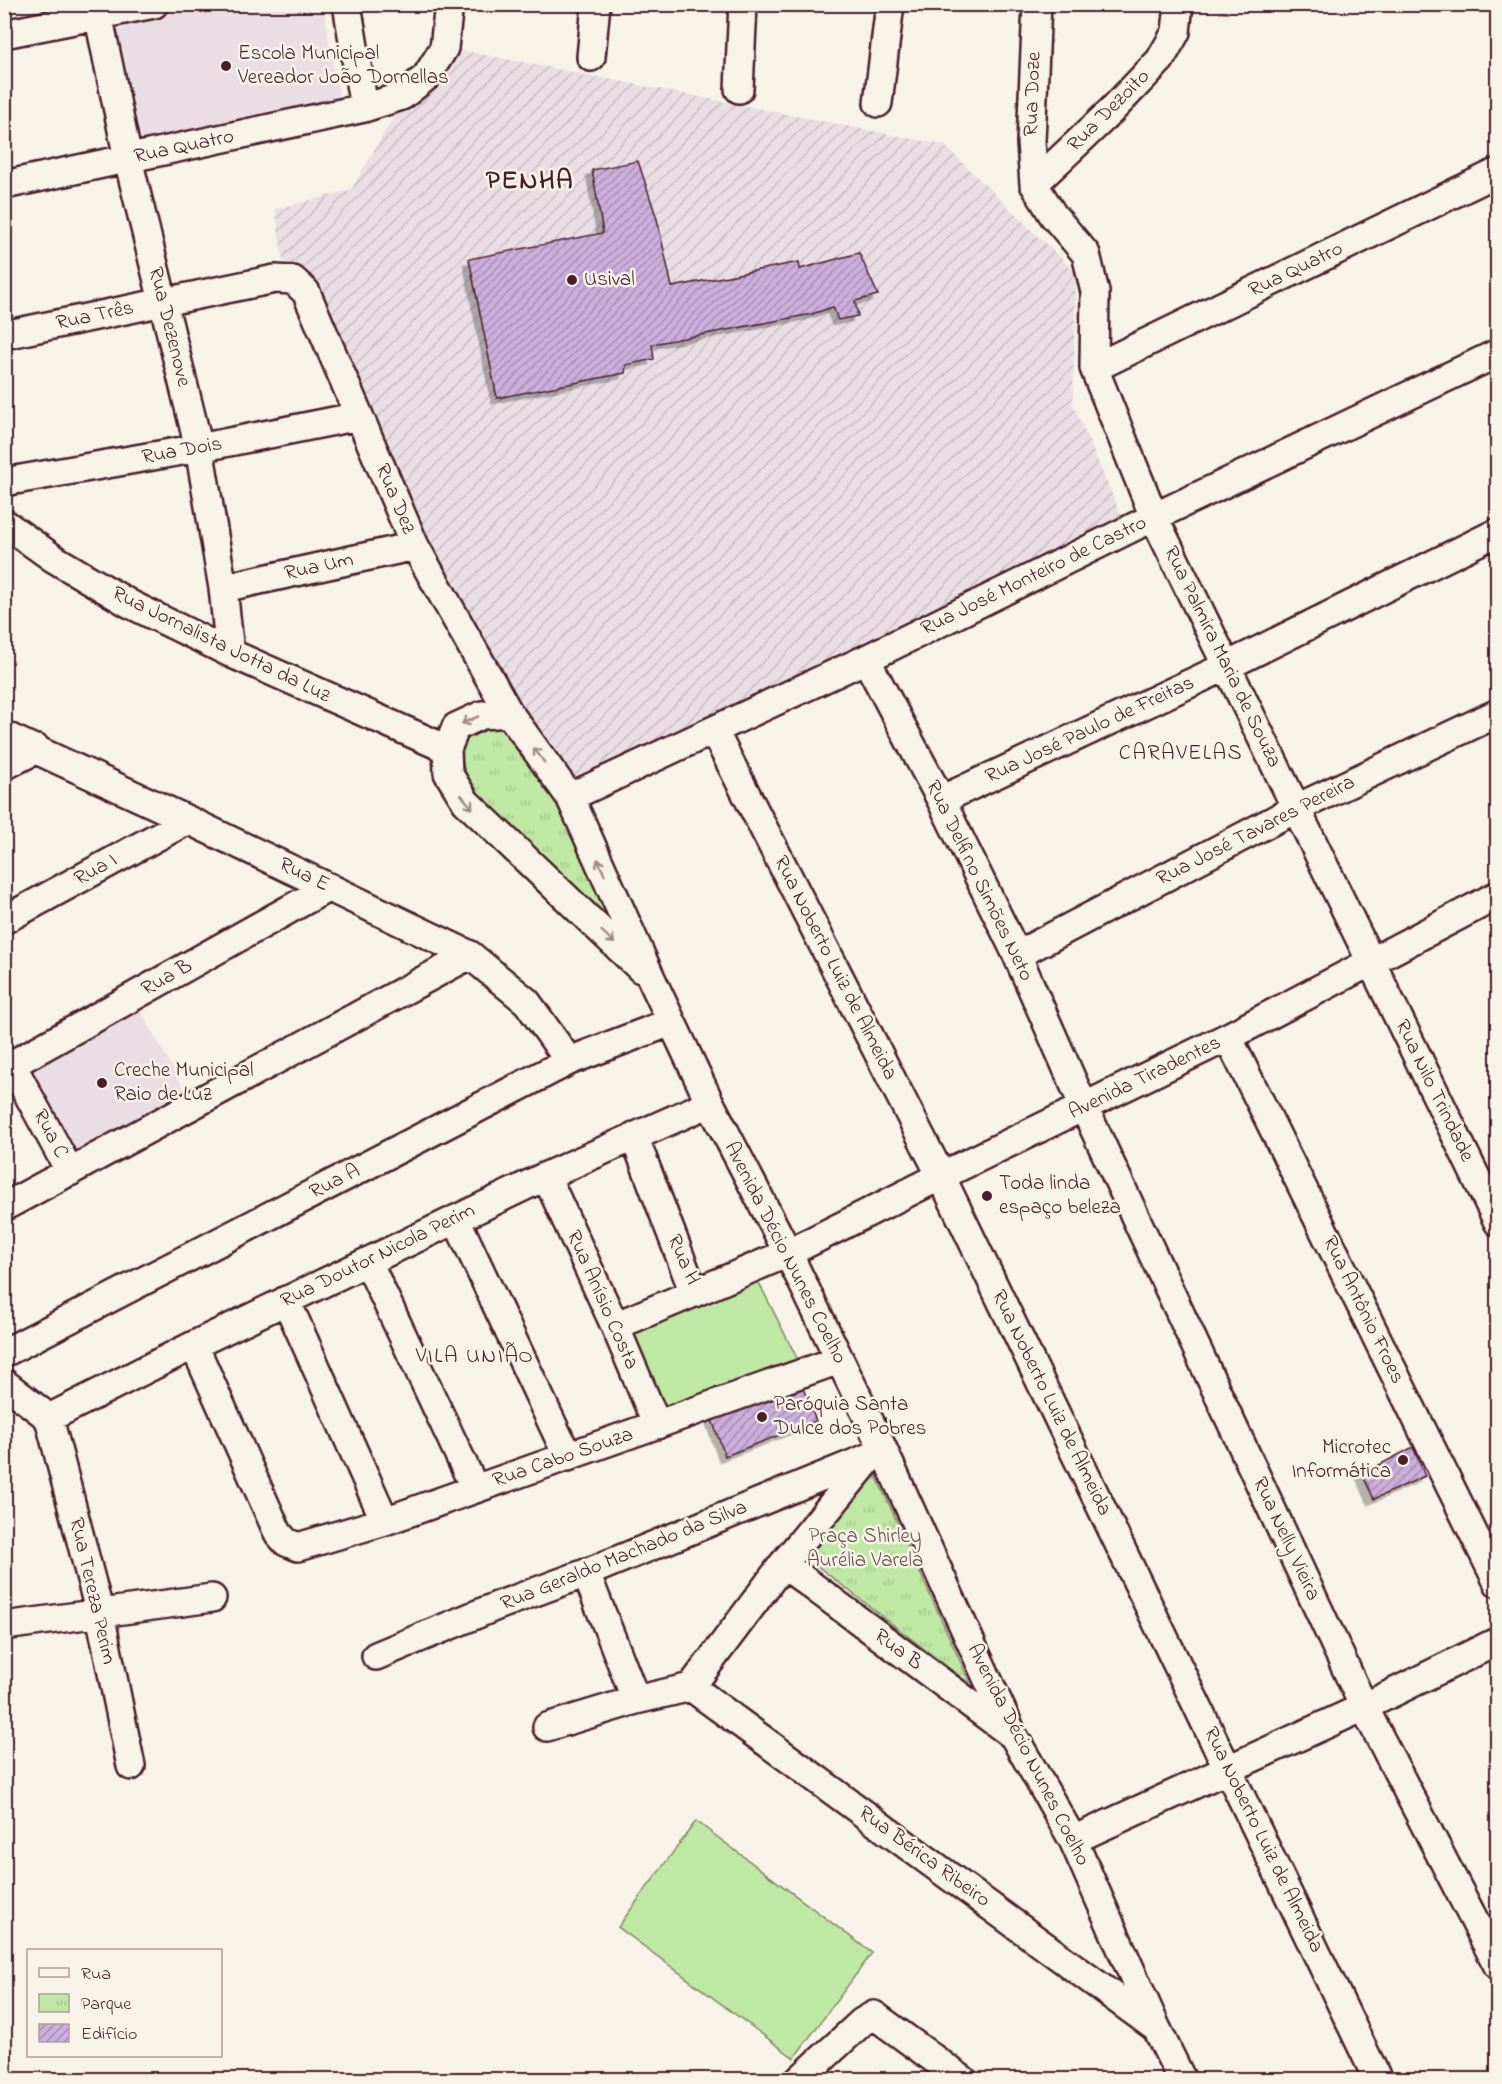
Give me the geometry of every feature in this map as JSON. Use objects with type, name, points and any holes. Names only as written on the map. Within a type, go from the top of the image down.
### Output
[{"type":"street","points":[[4,34],[97,9],[154,4]]},
{"type":"street","points":[[347,4],[364,108]]},
{"type":"street","name":"Rua Quatro","points":[[4,185],[364,108],[402,96],[426,77],[444,48],[449,4]]},
{"type":"street","points":[[591,57],[596,4]]},
{"type":"street","points":[[739,88],[743,4]]},
{"type":"street","points":[[878,103],[890,4]]},
{"type":"street","name":"Rua Doze","points":[[1034,184],[1031,142],[1037,4]]},
{"type":"street","name":"Rua Dezoito","points":[[1034,184],[1111,111],[1160,60],[1176,32],[1179,4]]},
{"type":"street","name":"Rua Dezenove","points":[[97,9],[128,159],[199,448],[223,588],[230,653]]},
{"type":"street","name":"Rua Quatro","points":[[1094,368],[1497,172]]},
{"type":"street","name":"Rua Palmira Maria de Souza","points":[[1034,184],[1053,215],[1086,254],[1095,292],[1094,368],[1154,517],[1371,961]]},
{"type":"street","name":"Rua Três","points":[[4,335],[275,279],[293,280]]},
{"type":"street","name":"Rua Dez","points":[[293,280],[306,292],[415,546],[509,713],[570,797]]},
{"type":"street","name":"Rua José Monteiro de Castro","points":[[570,797],[866,659],[1154,517],[1497,353]]},
{"type":"street","name":"Rua Dois","points":[[4,483],[359,416]]},
{"type":"street","name":"Rua Jornalista Jotta da Luz","points":[[4,523],[53,558],[130,604],[230,653],[447,749]]},
{"type":"street","name":"Rua José Paulo de Freitas","points":[[941,800],[1227,666],[1497,532]]},
{"type":"street","name":"Rua Um","points":[[223,588],[415,546]]},
{"type":"street","name":"Rua Delfino Simões Neto","points":[[866,659],[941,800],[1017,955],[1084,1107]]},
{"type":"street","points":[[509,713],[482,715],[456,727],[447,749],[448,773],[466,802],[651,978]]},
{"type":"street","name":"Rua José Tavares Pereira","points":[[1017,955],[1297,808],[1497,713]]},
{"type":"street","name":"Rua Noberto Luiz de Almeida","points":[[714,731],[941,1176],[1378,2079]]},
{"type":"street","name":"Rua E","points":[[4,735],[470,955],[526,1002],[569,1061]]},
{"type":"street","points":[[4,766],[37,749]]},
{"type":"street","name":"Avenida Décio Nunes Coelho","points":[[570,797],[671,1022],[710,1103],[788,1253],[839,1360],[876,1450],[1013,1735],[1073,1840],[1156,2027],[1182,2079]]},
{"type":"street","name":"Rua I","points":[[4,920],[188,820]]},
{"type":"street","name":"Rua B","points":[[8,1067],[329,887]]},
{"type":"street","name":"Avenida Tiradentes","points":[[788,1253],[1228,1037],[1497,895]]},
{"type":"street","points":[[4,1207],[470,955]]},
{"type":"street","name":"Rua Nilo Trindade","points":[[1371,961],[1497,1222]]},
{"type":"street","name":"Rua A","points":[[4,1353],[569,1061],[671,1022]]},
{"type":"street","name":"Rua Antônio Froes","points":[[1228,1037],[1497,1583]]},
{"type":"street","name":"Rua C","points":[[8,1067],[70,1172]]},
{"type":"street","name":"Rua Doutor Nicola Perim","points":[[49,1418],[286,1300],[546,1176],[710,1103]]},
{"type":"street","name":"Rua Nelly Vieira","points":[[1084,1107],[1364,1707],[1497,1966]]},
{"type":"street","name":"Rua H","points":[[634,1137],[694,1293],[788,1253]]},
{"type":"street","name":"Rua Anísio Costa","points":[[546,1176],[615,1326],[657,1425]]},
{"type":"street","points":[[456,1219],[568,1457]]},
{"type":"street","points":[[368,1262],[475,1489]]},
{"type":"street","points":[[615,1326],[694,1293]]},
{"type":"street","points":[[286,1300],[385,1521]]},
{"type":"street","name":"Rua Cabo Souza","points":[[194,1345],[278,1533],[286,1542],[298,1547],[385,1521],[839,1360]]},
{"type":"street","points":[[4,1383],[49,1418]]},
{"type":"street","name":"Rua Tereza Perim","points":[[49,1418],[100,1614],[131,1766]]},
{"type":"street","points":[[547,1727],[692,1686],[783,1564],[876,1450]]},
{"type":"street","name":"Rua Geraldo Machado da Silva","points":[[376,1656],[497,1606],[586,1573],[876,1450]]},
{"type":"street","name":"Rua B","points":[[783,1564],[1013,1735]]},
{"type":"street","points":[[586,1573],[636,1700]]},
{"type":"street","points":[[4,1626],[212,1598]]},
{"type":"street","points":[[1073,1840],[1364,1707],[1497,1641]]},
{"type":"street","name":"Rua Bérica Ribeiro","points":[[692,1686],[1156,2027]]},
{"type":"street","points":[[799,2079],[862,2022],[874,2015],[963,2079]]},
{"type":"shaded area","name":"Escola Municipal Vereador João Dornellas","points":[[219,5],[323,5],[341,107],[132,145],[111,24]]},
{"type":"shaded area","points":[[450,48],[944,145],[1076,273],[1073,404],[1123,520],[575,781],[525,715],[425,548],[303,277],[283,260],[275,209],[351,190],[404,99]]},
{"type":"shaded area","name":"Creche Municipal Raio de Luz","points":[[137,1003],[187,1095],[65,1157],[16,1072]]},
{"type":"green space","points":[[489,723],[511,729],[524,737],[618,931],[474,792],[462,761],[462,752],[469,737]]},
{"type":"green space","points":[[754,1273],[801,1366],[659,1417],[625,1330]]},
{"type":"green space","name":"Praça Shirley Aurélia Varela","points":[[873,1469],[971,1685],[807,1558]]},
{"type":"green space","points":[[696,1821],[872,1953],[794,2058],[618,1927]]},
{"type":"building","name":"Usival","points":[[638,161],[657,219],[672,287],[799,262],[800,269],[859,253],[878,295],[855,301],[858,316],[838,320],[833,307],[812,314],[652,344],[654,359],[626,365],[625,373],[497,398],[469,259],[603,233],[592,170]]},
{"type":"building","name":"Paróquia Santa Dulce dos Pobres","points":[[799,1378],[816,1421],[725,1456],[709,1412]]},
{"type":"building","name":"Microtec Informática","points":[[1413,1447],[1425,1476],[1374,1499],[1362,1474]]},
{"type":"place","name":"Escola Municipal Vereador João Dornellas","points":[[226,66]]},
{"type":"place","name":"Usival","points":[[572,280]]},
{"type":"place","name":"Creche Municipal Raio de Luz","points":[[102,1083]]},
{"type":"place","name":"Toda linda espaço beleza","points":[[987,1196]]},
{"type":"place","name":"Paróquia Santa Dulce dos Pobres","points":[[762,1417]]},
{"type":"place","name":"Microtec Informática","points":[[1403,1460]]},
{"type":"district","name":"PENHA","points":[[530,181]]},
{"type":"district","name":"CARAVELAS","points":[[1181,754]]},
{"type":"district","name":"VILA UNIÃO","points":[[475,1357]]}]
